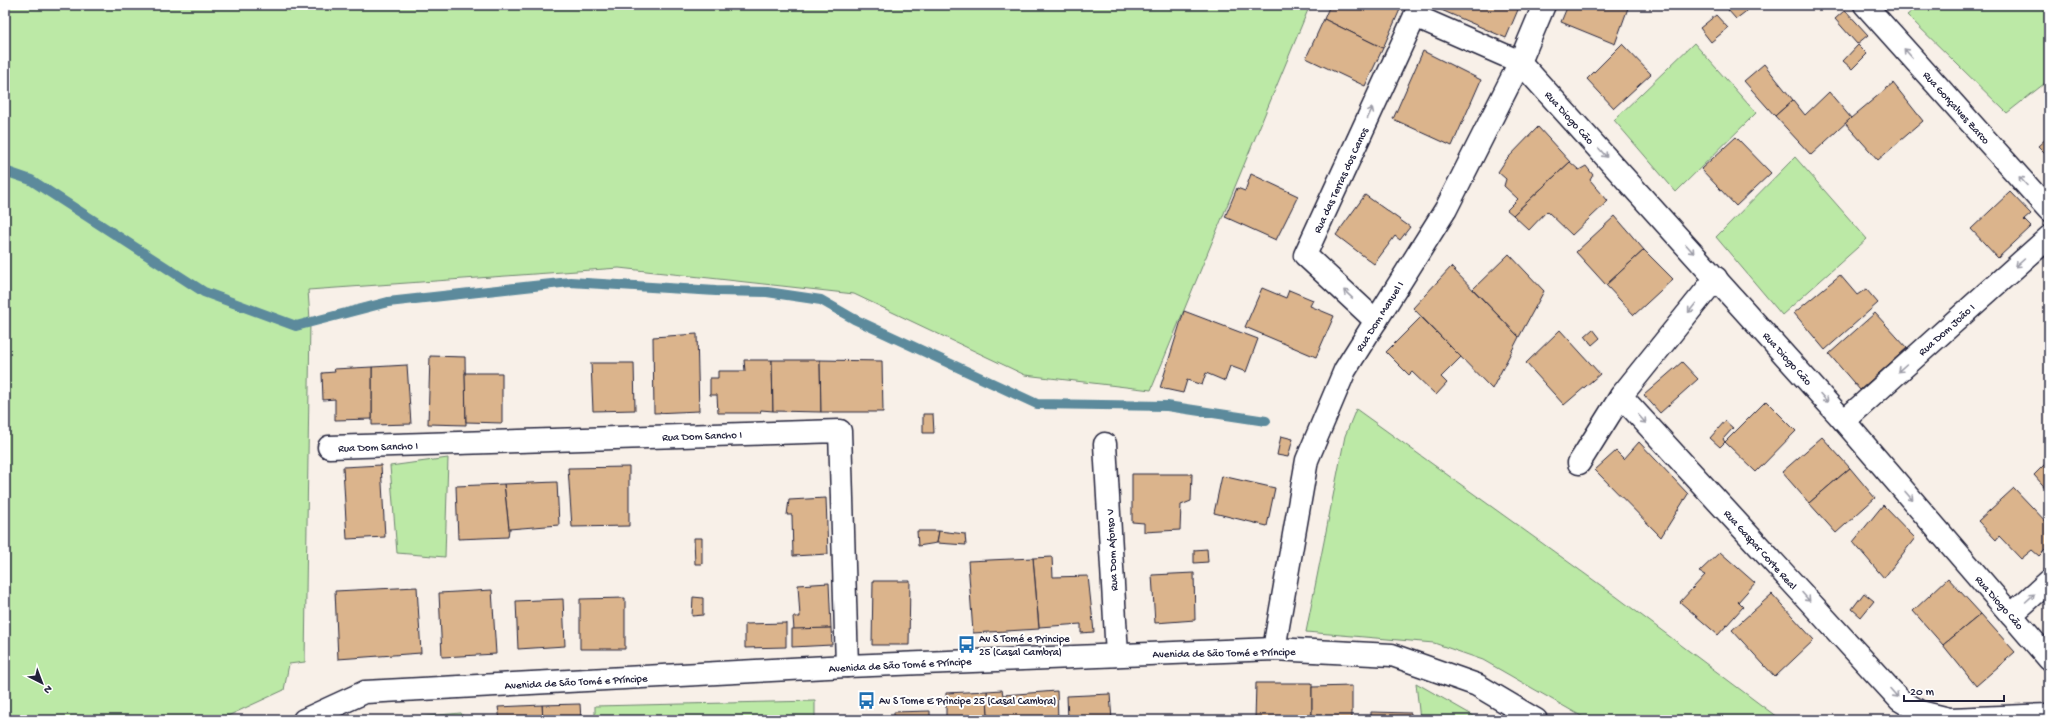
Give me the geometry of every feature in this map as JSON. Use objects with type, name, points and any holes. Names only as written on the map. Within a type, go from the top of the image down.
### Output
[{"type":"street","name":"Rua Dom Manuel I","points":[[1274,649],[1307,460],[1345,370],[1446,209],[1520,62],[1544,5]]},
{"type":"street","name":"Rua Gonçalves Zarco","points":[[1865,5],[2049,210]]},
{"type":"street","name":"Rua das Terras dos Canos","points":[[1376,321],[1305,255],[1417,11],[1520,62]]},
{"type":"street","name":"Rua Diogo Cão","points":[[1520,62],[1844,421],[2049,659]]},
{"type":"street","name":"Rua Dom João I","points":[[1844,421],[2049,237]]},
{"type":"street","points":[[1579,464],[1621,396],[1716,278]]},
{"type":"street","name":"Rua Gaspar Corte Real","points":[[1621,396],[1900,700],[1920,712],[1949,719],[2049,715]]},
{"type":"street","name":"Rua Dom Sancho I","points":[[329,447],[840,431],[847,666]]},
{"type":"street","name":"Rua Dom Afonso V","points":[[1105,444],[1117,655]]},
{"type":"street","points":[[2011,614],[2049,581]]},
{"type":"street","name":"Avenida de São Tomé e Príncipe","points":[[304,720],[365,692],[847,666],[1274,649],[1392,655],[1477,685],[1536,720]]},
{"type":"green space","points":[[5,5],[1310,5],[1151,390],[1025,375],[854,294],[619,268],[308,290],[310,320],[305,662],[289,664],[284,690],[219,720],[5,720]]},
{"type":"green space","points":[[1920,5],[2049,5],[2049,80],[2007,113],[1907,15]]},
{"type":"green space","points":[[1694,43],[1756,113],[1676,192],[1614,120]]},
{"type":"green space","points":[[1795,157],[1867,239],[1782,315],[1716,237]]},
{"type":"green space","points":[[1356,409],[1617,597],[1781,720],[1588,720],[1483,660],[1434,643],[1306,632],[1345,436]]},
{"type":"green space","points":[[448,458],[445,557],[397,553],[390,466]]},
{"type":"green space","points":[[1416,683],[1481,720],[1420,720]]},
{"type":"green space","points":[[815,701],[815,720],[595,720],[595,706]]},
{"type":"green space","points":[[461,713],[465,720],[383,720]]},
{"type":"building","points":[[1330,5],[1402,5],[1383,48],[1324,19]]},
{"type":"building","points":[[1440,5],[1520,5],[1506,38],[1439,9]]},
{"type":"building","points":[[1568,5],[1620,5],[1628,8],[1615,44],[1561,22]]},
{"type":"building","points":[[1734,5],[1746,5],[1749,9],[1736,19],[1728,10]]},
{"type":"building","points":[[1845,10],[1868,35],[1857,44],[1835,19]]},
{"type":"building","points":[[1716,15],[1728,28],[1711,42],[1700,28]]},
{"type":"building","points":[[1324,19],[1383,48],[1365,86],[1306,58]]},
{"type":"building","points":[[1622,44],[1651,74],[1614,108],[1587,79]]},
{"type":"building","points":[[1858,45],[1867,54],[1852,69],[1843,61]]},
{"type":"building","points":[[1423,51],[1481,80],[1452,146],[1393,119]]},
{"type":"building","points":[[1764,64],[1793,100],[1775,116],[1744,81]]},
{"type":"building","points":[[1893,83],[1923,121],[1878,160],[1845,123]]},
{"type":"building","points":[[1829,92],[1851,118],[1811,155],[1775,116],[1793,100],[1805,115]]},
{"type":"building","points":[[1538,127],[1570,162],[1513,215],[1507,210],[1518,199],[1504,186],[1506,179],[1498,172],[1506,160]]},
{"type":"building","points":[[2049,136],[2049,157],[2038,146]]},
{"type":"building","points":[[1736,137],[1771,173],[1736,206],[1701,169]]},
{"type":"building","points":[[1570,162],[1579,170],[1586,166],[1593,175],[1590,180],[1608,201],[1572,235],[1547,211],[1529,230],[1513,215]]},
{"type":"building","points":[[1251,174],[1298,196],[1276,240],[1225,217],[1237,188],[1245,191]]},
{"type":"building","points":[[2010,192],[2031,214],[2024,220],[2031,227],[1998,258],[1971,229]]},
{"type":"building","points":[[1365,195],[1410,227],[1400,240],[1395,236],[1374,264],[1336,235]]},
{"type":"building","points":[[1615,216],[1644,250],[1606,285],[1576,252]]},
{"type":"building","points":[[1644,250],[1673,279],[1634,315],[1606,285]]},
{"type":"building","points":[[1509,254],[1544,291],[1519,337],[1473,289]]},
{"type":"building","points":[[1451,267],[1519,337],[1492,389],[1413,308]]},
{"type":"building","points":[[1840,275],[1857,295],[1866,289],[1878,303],[1825,350],[1794,313]]},
{"type":"building","points":[[1262,288],[1286,298],[1289,290],[1313,300],[1310,306],[1334,316],[1316,357],[1245,327]]},
{"type":"building","points":[[1184,311],[1258,339],[1246,372],[1230,366],[1225,381],[1206,373],[1202,385],[1187,380],[1183,393],[1160,388]]},
{"type":"building","points":[[1875,313],[1907,348],[1860,390],[1829,354]]},
{"type":"building","points":[[1421,317],[1461,357],[1441,377],[1447,383],[1436,395],[1412,372],[1409,375],[1386,352]]},
{"type":"building","points":[[1593,329],[1600,338],[1592,345],[1585,336]]},
{"type":"building","points":[[1560,330],[1600,374],[1564,405],[1526,363]]},
{"type":"building","points":[[697,334],[699,411],[654,413],[653,337]]},
{"type":"building","points":[[430,356],[465,357],[466,425],[428,424]]},
{"type":"building","points":[[744,360],[772,360],[773,411],[761,410],[760,413],[718,413],[717,395],[710,395],[710,378],[718,378],[718,371],[745,371]]},
{"type":"building","points":[[772,360],[820,360],[821,412],[773,411]]},
{"type":"building","points":[[820,360],[882,361],[883,412],[821,412]]},
{"type":"building","points":[[1682,362],[1698,379],[1660,413],[1644,395]]},
{"type":"building","points":[[591,363],[634,363],[635,410],[593,411]]},
{"type":"building","points":[[407,365],[411,424],[372,425],[372,367]]},
{"type":"building","points":[[372,367],[372,419],[335,420],[335,399],[323,400],[322,373],[335,372],[334,369]]},
{"type":"building","points":[[465,373],[502,373],[502,423],[466,422]]},
{"type":"building","points":[[1766,401],[1796,431],[1756,472],[1725,442]]},
{"type":"building","points":[[923,414],[933,414],[934,433],[923,433]]},
{"type":"building","points":[[1725,421],[1733,428],[1723,439],[1725,442],[1720,447],[1710,438]]},
{"type":"building","points":[[1281,436],[1293,439],[1288,457],[1277,455]]},
{"type":"building","points":[[1822,437],[1850,468],[1809,503],[1782,472]]},
{"type":"building","points":[[1639,442],[1688,494],[1661,537],[1595,470],[1616,451],[1624,459]]},
{"type":"building","points":[[2049,460],[2049,492],[2034,475]]},
{"type":"building","points":[[381,465],[385,537],[347,539],[343,467]]},
{"type":"building","points":[[629,467],[629,526],[572,527],[568,468]]},
{"type":"building","points":[[1850,468],[1875,498],[1836,533],[1809,503]]},
{"type":"building","points":[[1132,474],[1192,474],[1191,501],[1181,505],[1180,530],[1144,532],[1144,523],[1132,522]]},
{"type":"building","points":[[1222,476],[1275,488],[1267,526],[1214,513]]},
{"type":"building","points":[[557,482],[559,525],[509,529],[504,484]]},
{"type":"building","points":[[504,484],[509,529],[508,537],[458,539],[456,486]]},
{"type":"building","points":[[2014,488],[2049,525],[2049,546],[2039,556],[2032,550],[2021,559],[1999,536],[1996,540],[1978,521]]},
{"type":"building","points":[[826,498],[828,554],[793,556],[792,515],[787,515],[789,500]]},
{"type":"building","points":[[1883,505],[1915,538],[1884,578],[1853,542]]},
{"type":"building","points":[[917,531],[939,531],[937,543],[918,546]]},
{"type":"building","points":[[939,531],[965,534],[966,545],[937,543]]},
{"type":"building","points":[[694,538],[702,538],[702,564],[695,564]]},
{"type":"building","points":[[1207,549],[1208,562],[1194,563],[1194,550]]},
{"type":"building","points":[[1720,552],[1755,583],[1738,602],[1743,607],[1718,635],[1680,602],[1705,575],[1699,572]]},
{"type":"building","points":[[1052,557],[1053,577],[1088,576],[1094,632],[1081,633],[1081,624],[1039,627],[1033,558]]},
{"type":"building","points":[[1033,558],[1039,629],[973,633],[968,561]]},
{"type":"building","points":[[1194,573],[1195,620],[1155,623],[1152,575]]},
{"type":"building","points":[[1948,578],[1981,614],[1943,645],[1913,611]]},
{"type":"building","points":[[873,581],[910,581],[909,645],[872,645]]},
{"type":"building","points":[[829,583],[831,628],[794,630],[793,617],[800,617],[798,585]]},
{"type":"building","points":[[417,587],[421,653],[338,659],[335,591]]},
{"type":"building","points":[[492,590],[496,654],[442,657],[439,593]]},
{"type":"building","points":[[1864,593],[1874,601],[1861,617],[1852,609]]},
{"type":"building","points":[[1772,594],[1814,640],[1775,677],[1732,630]]},
{"type":"building","points":[[693,597],[703,598],[703,615],[692,616]]},
{"type":"building","points":[[625,598],[625,649],[580,649],[580,599]]},
{"type":"building","points":[[563,599],[565,646],[518,649],[516,601]]},
{"type":"building","points":[[1981,614],[2015,652],[1976,686],[1943,645]]},
{"type":"building","points":[[786,623],[786,647],[745,648],[745,624]]},
{"type":"building","points":[[831,628],[832,645],[792,647],[792,629]]},
{"type":"building","points":[[1256,683],[1312,683],[1312,720],[1255,720]]},
{"type":"building","points":[[1352,686],[1352,720],[1312,720],[1312,687]]},
{"type":"building","points":[[1002,690],[1003,695],[1057,691],[1058,720],[988,720],[987,691]]},
{"type":"building","points":[[987,691],[988,720],[946,720],[946,693]]},
{"type":"building","points":[[1110,694],[1112,720],[1068,720],[1067,696]]},
{"type":"building","points":[[580,704],[581,720],[543,720],[542,705]]},
{"type":"building","points":[[542,705],[543,720],[500,720],[498,707]]},
{"type":"building","points":[[930,711],[930,720],[894,720],[894,712]]},
{"type":"building","points":[[1371,712],[1411,713],[1411,720],[1371,720]]},
{"type":"waterway","points":[[5,171],[31,180],[204,292],[296,326],[388,302],[570,282],[716,291],[767,292],[821,300],[854,319],[1037,404],[1167,406],[1266,421]]},
{"type":"place","name":"Av S Tomé e Principe 25 (Casal Cambra)","points":[[966,644]]},
{"type":"place","name":"Av S Tome E Principe 25 (Casal Cambra)","points":[[866,700]]}]
